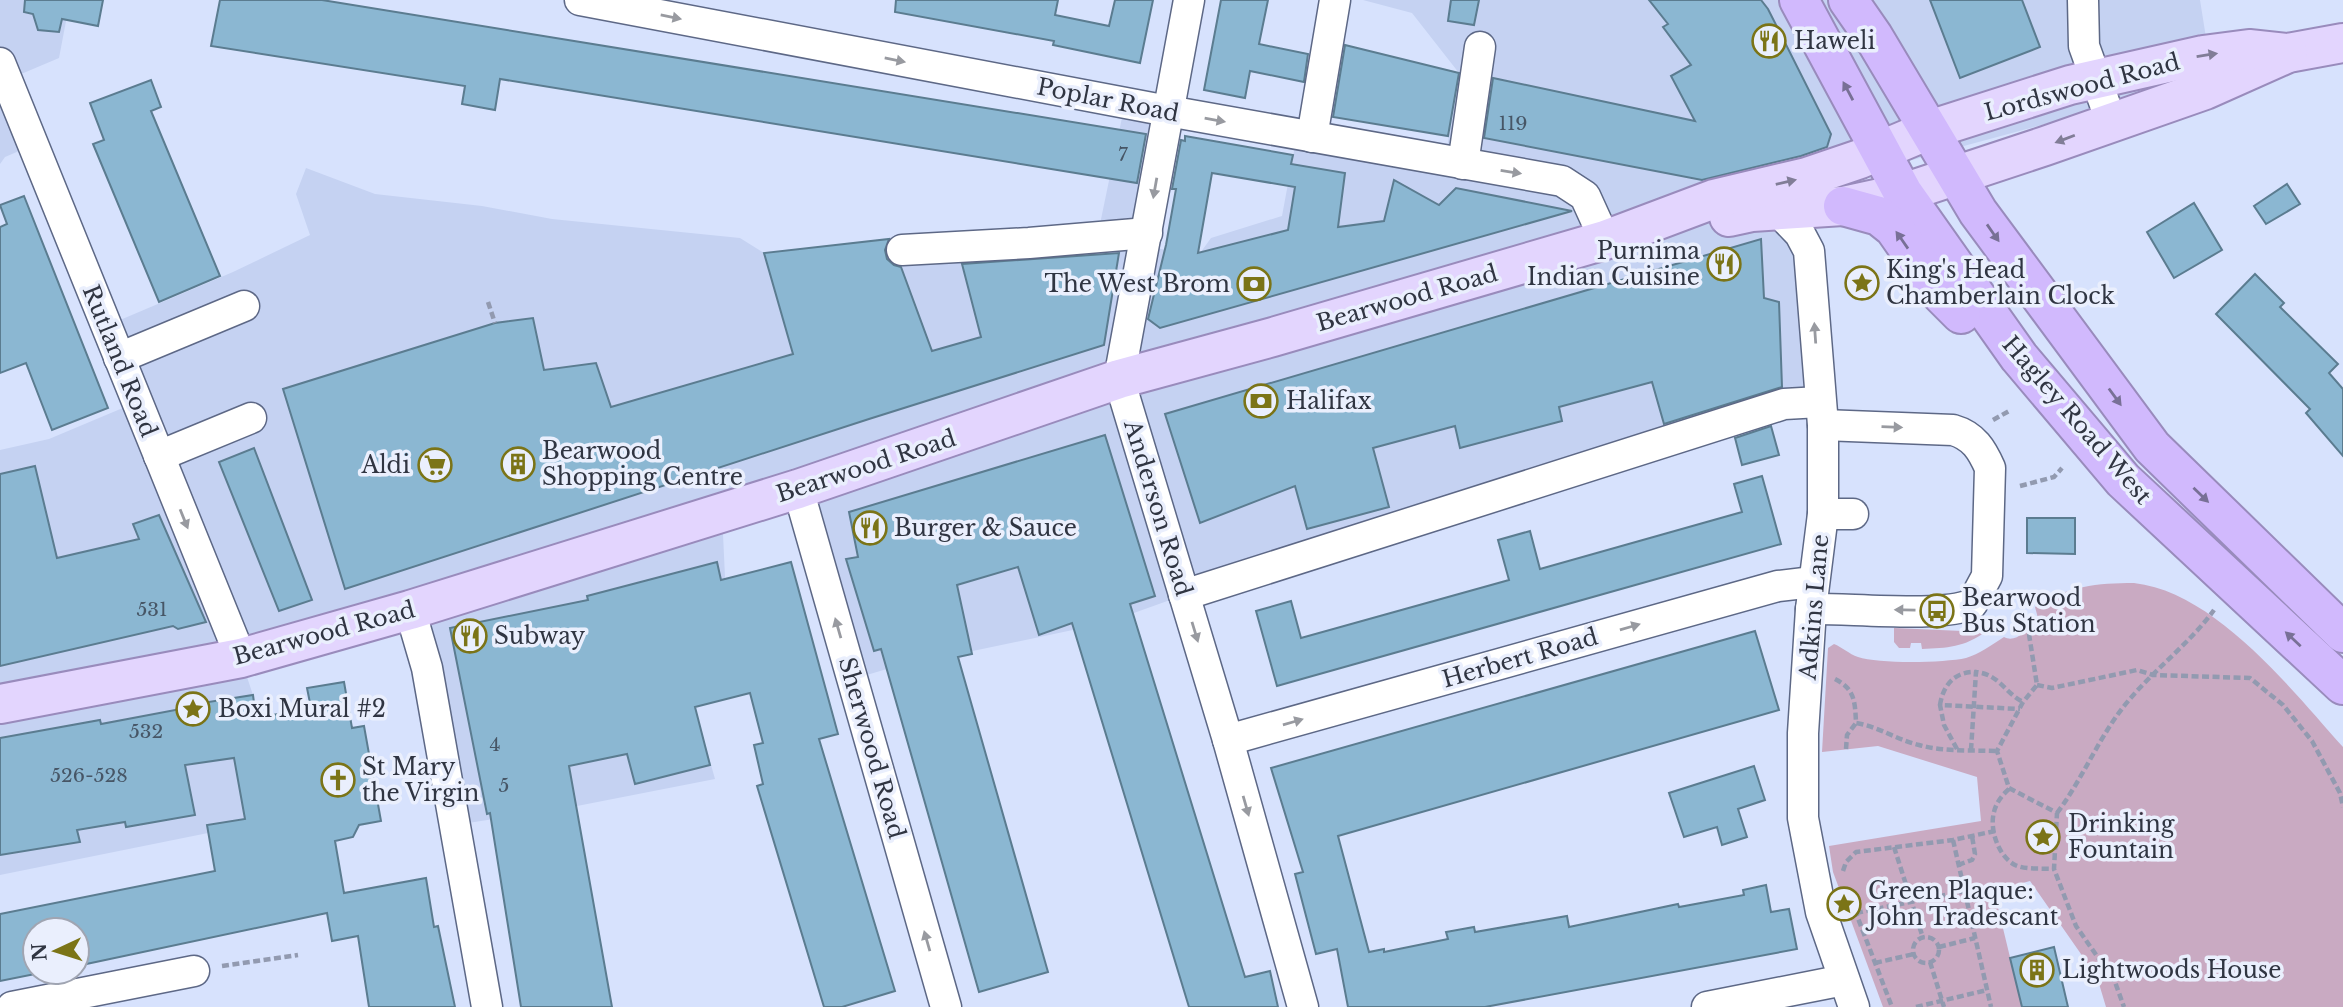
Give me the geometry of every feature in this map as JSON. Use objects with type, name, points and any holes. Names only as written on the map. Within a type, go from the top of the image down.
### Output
[{"type":"highway","name":"Hagley Road West","points":[[1799,0],[1881,151],[1978,212],[2152,447],[2343,633]]},
{"type":"highway","name":"Hagley Road West","points":[[1848,0],[1928,130],[1930,184],[2019,357],[2123,480],[2343,685]]},
{"type":"highway","points":[[1843,206],[1879,216],[1894,228],[1938,291],[1962,315],[2019,357]]},
{"type":"main road","name":"Lordswood Road","points":[[1930,184],[2205,90],[2288,53],[2343,43]]},
{"type":"main road","name":"Lordswood Road","points":[[1881,151],[1928,130],[2096,78],[2203,55],[2249,49],[2288,53]]},
{"type":"main road","name":"Bearwood Road","points":[[0,704],[241,658],[411,610],[798,489],[1119,379],[1605,240],[1714,199],[1807,177],[1881,151]]},
{"type":"main road","name":"Bearwood Road","points":[[1605,240],[1752,212],[1843,206],[1930,184]]},
{"type":"street","name":"Poplar Road","points":[[580,0],[1168,111],[1562,181],[1585,196],[1605,240]]},
{"type":"street","name":"Anderson Road","points":[[1189,0],[1119,379],[1228,740],[1303,1007]]},
{"type":"street","points":[[1312,137],[1335,0]]},
{"type":"street","points":[[2082,0],[2084,46],[2111,121]]},
{"type":"street","points":[[1463,164],[1480,47]]},
{"type":"street","name":"Rutland Road","points":[[0,63],[241,658]]},
{"type":"street","name":"Adkins Lane","points":[[1778,211],[1800,234],[1809,251],[1822,413],[1823,514],[1812,595],[1804,733],[1803,818],[1821,912],[1849,994]]},
{"type":"street","points":[[902,250],[1147,233]]},
{"type":"street","points":[[119,358],[244,306]]},
{"type":"street","name":"Herbert Road","points":[[1184,595],[1784,404],[1822,413],[1953,430],[1972,439],[1984,453],[1990,468],[1987,576],[1972,604],[1930,611],[1812,595],[1778,586],[1228,740]]},
{"type":"street","points":[[159,456],[251,418]]},
{"type":"street","name":"Sherwood Road","points":[[798,489],[946,1007]]},
{"type":"street","points":[[1823,514],[1853,514]]},
{"type":"street","points":[[411,610],[427,668],[487,1007]]},
{"type":"street","points":[[12,1007],[194,971]]},
{"type":"street","points":[[1707,1007],[1849,994]]},
{"type":"path","points":[[488,302],[495,323]]},
{"type":"path","points":[[1997,417],[2009,411]]},
{"type":"path","points":[[2020,486],[2053,477],[2062,468]]},
{"type":"path","points":[[2124,1007],[2115,982],[2076,926],[2054,869],[2057,813],[2071,794],[2100,739],[2130,699],[2215,609]]},
{"type":"path","points":[[2019,616],[2028,628],[2037,685],[2023,702],[1997,751],[2009,788],[2057,813]]},
{"type":"path","points":[[2037,685],[2052,688],[2137,670],[2153,675],[2250,678],[2283,705],[2312,741],[2341,795],[2343,807]]},
{"type":"path","points":[[1957,749],[1944,725],[1940,705],[1941,696],[1952,679],[1967,672],[1992,675],[2013,697],[2023,702]]},
{"type":"path","points":[[1971,750],[1976,672]]},
{"type":"path","points":[[1825,674],[1846,685],[1852,694],[1856,723],[1847,735],[1846,749]]},
{"type":"path","points":[[1940,705],[2020,709]]},
{"type":"path","points":[[1856,723],[1872,725],[1917,745],[1997,751]]},
{"type":"path","points":[[2009,788],[2000,798],[1993,813],[2002,855],[2017,866],[2054,869]]},
{"type":"path","points":[[1845,883],[1843,873],[1846,862],[1852,855],[1863,850],[1953,840],[1995,831]]},
{"type":"path","points":[[1958,865],[1972,860],[1975,854],[1972,836]]},
{"type":"path","points":[[1953,840],[1991,1007]]},
{"type":"path","points":[[1894,847],[1923,938]]},
{"type":"path","points":[[1856,913],[1980,888]]},
{"type":"path","points":[[1849,893],[1892,1007]]},
{"type":"path","points":[[1923,938],[1934,940],[1939,947],[1938,956],[1930,962],[1923,963],[1914,954],[1916,943],[1923,938]]},
{"type":"path","points":[[1939,947],[1975,939]]},
{"type":"path","points":[[1875,963],[1914,954]]},
{"type":"path","points":[[194,971],[298,955]]},
{"type":"path","points":[[1930,962],[1943,1004]]},
{"type":"path","points":[[1916,1007],[1943,1004],[1987,990]]},
{"type":"shaded area","points":[[0,0],[70,0],[59,58],[7,80],[33,145],[5,157],[0,164]]},
{"type":"shaded area","points":[[1363,0],[2200,0],[2211,69],[2071,117],[1890,166],[1841,183],[1790,221],[1820,402],[1184,595],[1106,623],[887,669],[853,679],[798,489],[722,513],[726,598],[690,690],[715,779],[577,806],[455,825],[410,611],[241,659],[253,695],[283,877],[208,833],[0,875],[0,450],[49,439],[137,402],[106,326],[233,272],[310,235],[296,194],[306,168],[375,194],[482,206],[552,219],[740,238],[764,253],[890,239],[1099,229],[1125,103],[1168,111],[1145,246],[1198,256],[1211,238],[1282,216],[1297,135],[1445,161],[1459,73],[1412,13]]},
{"type":"shaded area","points":[[2134,583],[2164,590],[2194,604],[2222,624],[2275,672],[2343,747],[2343,1007],[2106,1007],[2097,977],[2030,881],[1994,891],[2022,1007],[1883,1007],[1833,872],[1829,846],[1981,821],[1977,777],[1878,746],[1822,752],[1828,648],[1834,644],[1858,657],[1880,661],[1927,662],[1966,658],[2004,637],[2009,639],[2022,634],[2038,618],[2035,607],[2058,594],[2095,585]]},
{"type":"shaded area","points":[[1894,628],[1985,632],[1955,646],[1922,649],[1921,643],[1911,643],[1910,648],[1899,648],[1894,642]]},
{"type":"building","points":[[25,0],[103,0],[98,26],[62,19],[59,32],[38,30],[33,14],[24,12]]},
{"type":"building","points":[[220,0],[322,0],[1146,134],[1137,183],[500,79],[495,110],[462,104],[465,86],[211,46]]},
{"type":"building","points":[[896,0],[1058,0],[1055,15],[1109,26],[1115,0],[1153,0],[1140,63],[1053,45],[1054,41],[895,12]]},
{"type":"building","points":[[1221,0],[1268,0],[1259,44],[1308,54],[1304,82],[1250,71],[1245,98],[1204,90]]},
{"type":"building","points":[[1451,0],[1479,0],[1474,25],[1448,21]]},
{"type":"building","points":[[1649,0],[1761,0],[1831,134],[1827,147],[1702,180],[1484,138],[1493,78],[1695,121],[1671,76],[1691,65],[1663,27],[1668,24]]},
{"type":"building","points":[[1930,0],[2022,0],[2040,47],[1960,78]]},
{"type":"building","points":[[1345,45],[1459,73],[1448,136],[1333,117]]},
{"type":"building","points":[[151,80],[161,107],[151,111],[220,276],[159,302],[93,144],[104,140],[90,103]]},
{"type":"building","points":[[1185,136],[1293,155],[1291,164],[1345,173],[1338,227],[1384,221],[1394,180],[1439,205],[1456,188],[1572,211],[1160,328],[1148,319],[1166,245],[1181,140],[1185,141]],"holes":[[[1212,173],[1295,187],[1288,230],[1198,253]]]},
{"type":"building","points":[[2287,184],[2300,204],[2266,224],[2254,206]]},
{"type":"building","points":[[24,196],[108,408],[52,430],[26,363],[0,373],[0,227],[7,224],[0,205]]},
{"type":"building","points":[[2194,203],[2222,250],[2174,278],[2147,232]]},
{"type":"building","name":"Bearwood Shopping Centre","points":[[889,239],[885,250],[887,259],[901,267],[932,351],[981,337],[962,264],[1119,253],[1104,345],[345,589],[283,389],[495,323],[533,318],[544,370],[596,363],[611,407],[793,354],[764,253]]},
{"type":"building","points":[[1761,239],[1764,298],[1779,302],[1782,387],[1664,424],[1652,382],[1559,407],[1562,421],[1460,448],[1455,426],[1373,448],[1389,507],[1307,529],[1295,486],[1200,523],[1165,414]]},
{"type":"building","points":[[2255,274],[2284,303],[2280,307],[2338,364],[2329,373],[2343,389],[2343,456],[2306,413],[2310,409],[2216,314]]},
{"type":"building","points":[[1771,426],[1779,455],[1742,465],[1735,438]]},
{"type":"building","points":[[1105,435],[1155,596],[1130,604],[1245,977],[1270,971],[1278,1007],[1189,1007],[1072,623],[1039,635],[1018,567],[957,585],[972,654],[958,657],[1048,972],[979,992],[881,649],[874,651],[846,559],[858,557],[849,512]]},
{"type":"building","points":[[254,448],[312,600],[279,611],[219,462]]},
{"type":"building","points":[[35,466],[57,558],[139,539],[133,524],[159,515],[206,622],[178,629],[173,626],[0,666],[0,474]]},
{"type":"building","points":[[1762,476],[1781,544],[1277,686],[1256,611],[1291,601],[1301,638],[1509,580],[1498,540],[1530,531],[1540,569],[1742,512],[1734,484]]},
{"type":"building","points":[[2027,518],[2075,518],[2075,554],[2027,553]]},
{"type":"building","points":[[717,562],[721,580],[791,562],[838,734],[819,739],[895,991],[842,1007],[824,1007],[757,786],[763,784],[754,745],[763,743],[750,693],[695,707],[710,765],[635,784],[627,754],[569,766],[612,1007],[521,1007],[490,813],[487,814],[450,628],[588,600],[587,596]]},
{"type":"building","points":[[1755,631],[1779,710],[1338,836],[1369,952],[1384,949],[1384,952],[1448,939],[1446,932],[1474,927],[1475,932],[1567,916],[1569,927],[1678,904],[1679,907],[1744,895],[1743,890],[1766,885],[1771,912],[1789,909],[1797,949],[1485,1007],[1348,1007],[1337,949],[1316,954],[1295,874],[1303,872],[1271,768]]},
{"type":"building","points":[[344,682],[352,728],[364,726],[381,821],[359,825],[353,837],[335,841],[344,893],[426,878],[434,927],[438,926],[455,1007],[369,1007],[358,936],[332,941],[327,913],[91,963],[91,916],[21,916],[21,977],[0,981],[0,914],[215,871],[207,825],[245,819],[234,758],[185,765],[195,815],[126,827],[125,822],[77,830],[80,842],[0,855],[0,738],[100,720],[101,724],[253,695],[256,718],[311,708],[307,688]]},
{"type":"building","points":[[1754,766],[1765,800],[1738,809],[1747,837],[1722,845],[1717,827],[1684,837],[1669,793]]},
{"type":"building","name":"Lightwoods House","points":[[2054,947],[2068,1007],[2022,1007],[2010,958]]},
{"type":"place","name":"Haweli","points":[[1769,41]]},
{"type":"place","name":"Purnima Indian Cuisine","points":[[1724,264]]},
{"type":"place","name":"King's Head Chamberlain Clock","points":[[1862,283]]},
{"type":"place","name":"The West Brom","points":[[1254,284]]},
{"type":"place","name":"Halifax","points":[[1261,401]]},
{"type":"place","name":"Bearwood Shopping Centre","points":[[518,464]]},
{"type":"place","name":"Aldi","points":[[435,465]]},
{"type":"place","name":"Burger & Sauce","points":[[870,528]]},
{"type":"place","name":"Bearwood Bus Station","points":[[1937,611]]},
{"type":"place","name":"Subway","points":[[470,636]]},
{"type":"place","name":"Boxi Mural #2","points":[[193,709]]},
{"type":"place","name":"St Mary the Virgin","points":[[338,780]]},
{"type":"place","name":"Drinking Fountain","points":[[2043,837]]},
{"type":"place","name":"Green Plaque: John Tradescant","points":[[1844,904]]},
{"type":"place","name":"Lightwoods House","points":[[2037,970]]}]
